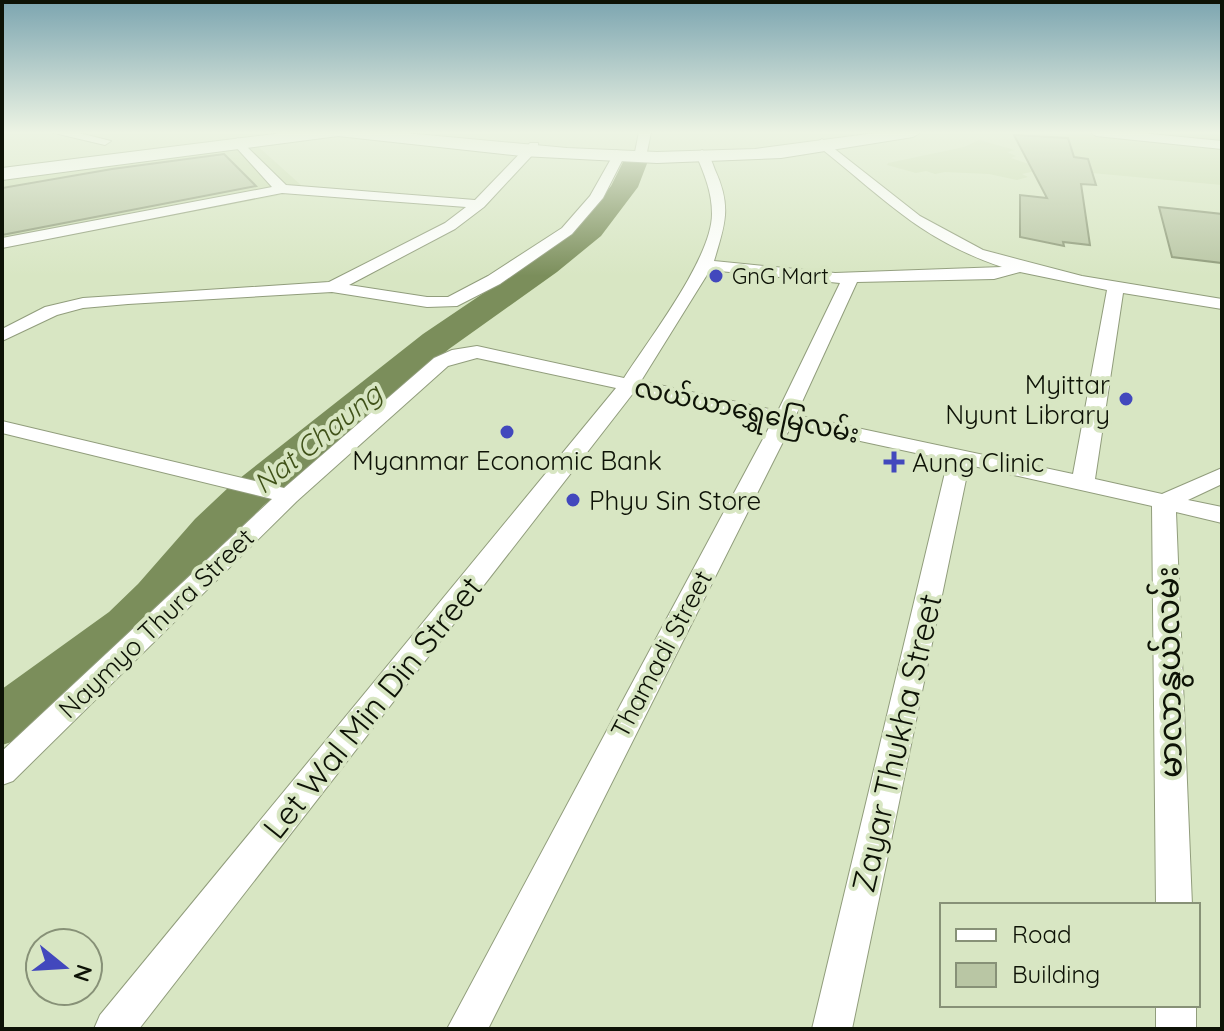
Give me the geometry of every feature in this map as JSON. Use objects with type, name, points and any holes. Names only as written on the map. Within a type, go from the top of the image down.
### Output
[{"type":"street","points":[[274,180],[282,189]]},
{"type":"street","points":[[332,287],[440,232],[479,204],[502,180]]},
{"type":"street","points":[[2,336],[51,311],[83,303],[332,287],[427,302],[457,299],[494,280],[567,231],[596,198],[605,180]]},
{"type":"street","name":"Let Wal Min Din Street","points":[[114,1029],[629,385],[705,265],[720,218],[718,191],[713,180]]},
{"type":"street","points":[[870,180],[935,232],[965,248],[1020,267],[1222,304]]},
{"type":"street","points":[[2,243],[282,189],[479,204]]},
{"type":"street","points":[[705,265],[851,278],[994,274],[1020,267]]},
{"type":"street","name":"Thamadi Street","points":[[467,1029],[785,417],[851,278]]},
{"type":"street","points":[[1083,483],[1116,285]]},
{"type":"street","name":"လယ်ယာရွှေမြေလမ်း","points":[[459,354],[477,352],[1222,515]]},
{"type":"street","name":"Naymyo Thura Street","points":[[2,771],[281,494],[441,362],[459,354]]},
{"type":"street","points":[[2,427],[281,494]]},
{"type":"street","name":"Zayar Thukha Street","points":[[832,1029],[960,457]]},
{"type":"street","points":[[1164,502],[1222,475]]},
{"type":"street","name":"မာလာနွယ်လမ်း","points":[[1164,502],[1174,903]]},
{"type":"street","points":[[1176,1007],[1176,1029]]},
{"type":"shaded area","points":[[2,180],[295,180],[302,186],[276,196],[2,248]]},
{"type":"shaded area","points":[[1169,180],[1222,180],[1222,185]]},
{"type":"building","points":[[48,180],[250,180],[256,186],[2,235],[2,188]]},
{"type":"building","points":[[1038,180],[1094,180],[1096,185],[1081,184],[1090,245],[1063,242],[1064,246],[1020,237],[1020,195],[1047,198]]},
{"type":"building","points":[[1159,207],[1222,214],[1222,263],[1172,257]]},
{"type":"waterway","name":"Nat Chaung","points":[[2,721],[129,626],[212,530],[246,496],[436,342],[546,266],[590,230],[609,209],[627,180]]},
{"type":"place","name":"GnG Mart","points":[[716,276]]},
{"type":"place","name":"Myittar Nyunt Library","points":[[1126,399]]},
{"type":"place","name":"Myanmar Economic Bank","points":[[507,432]]},
{"type":"place","name":"Aung Clinic","points":[[894,462]]},
{"type":"place","name":"Phyu Sin Store","points":[[573,500]]}]
